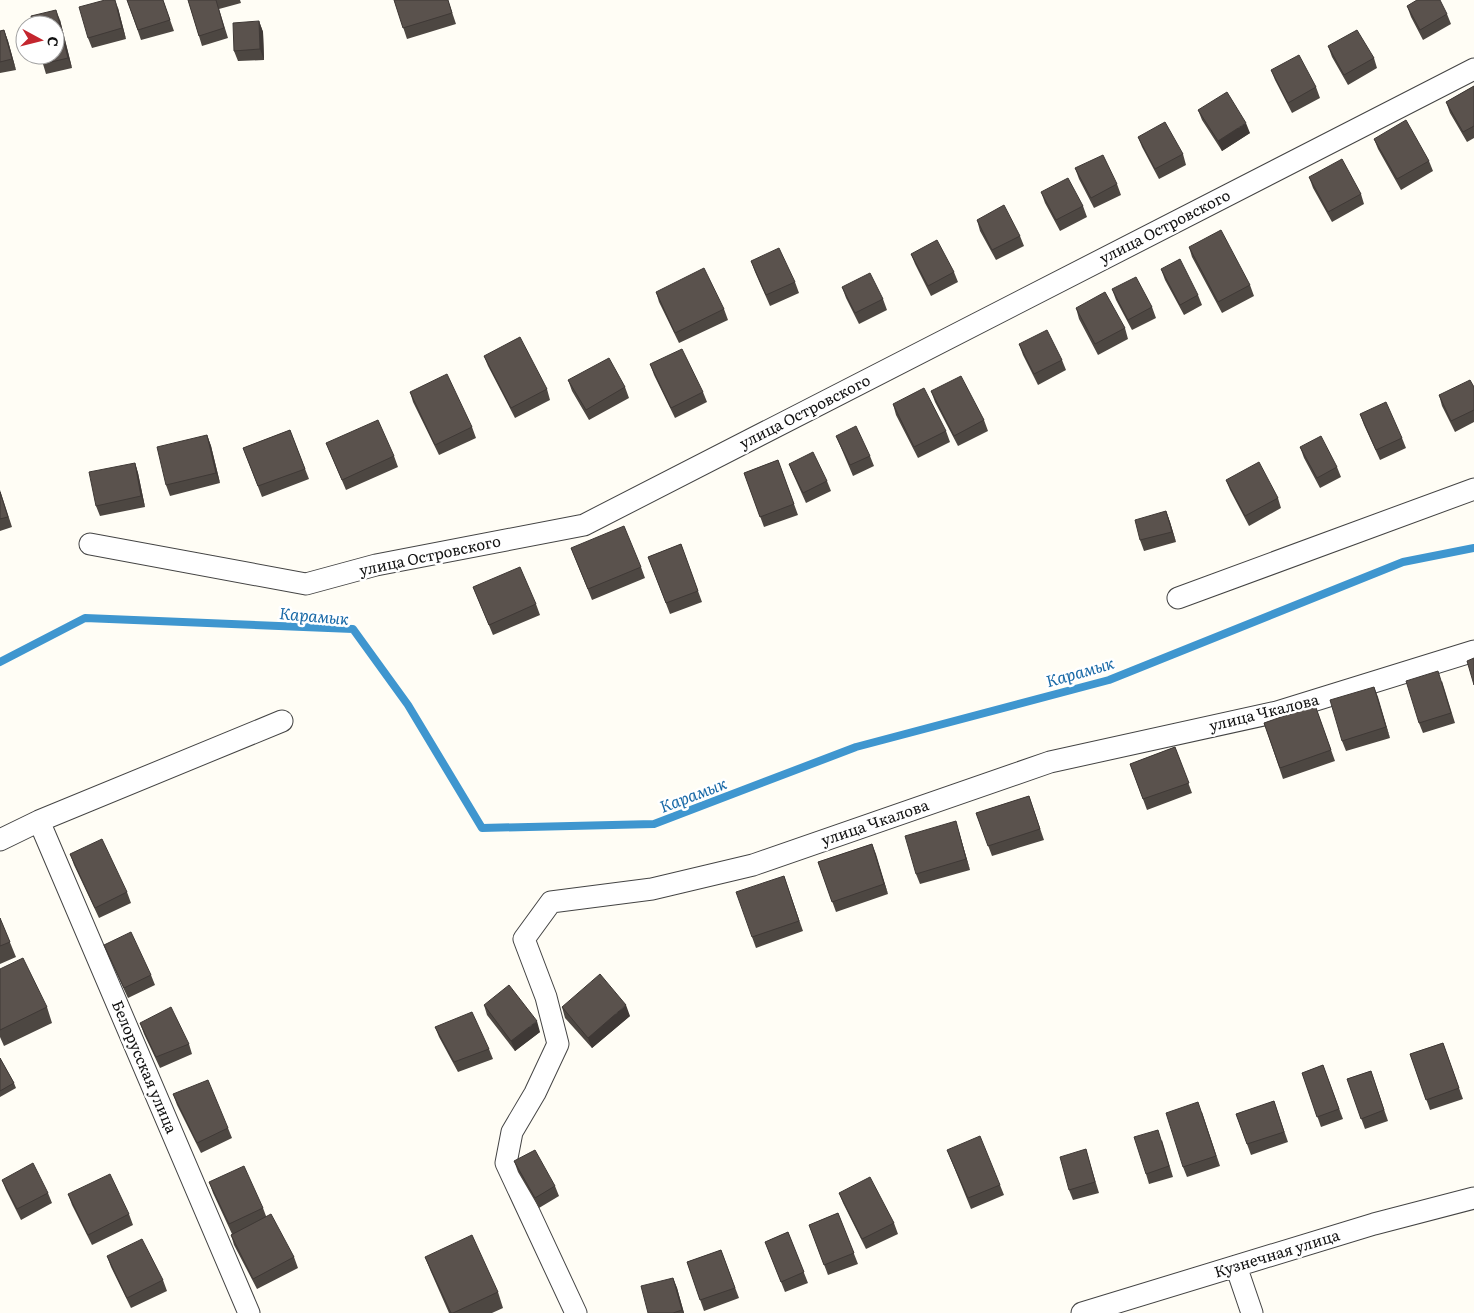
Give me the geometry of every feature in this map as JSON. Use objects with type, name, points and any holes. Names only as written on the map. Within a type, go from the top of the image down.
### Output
[{"type":"street","name":"улица Островского","points":[[90,544],[306,584],[376,565],[584,525],[1474,69]]},
{"type":"street","points":[[1178,598],[1474,489]]},
{"type":"street","name":"улица Чкалова","points":[[576,1313],[506,1163],[512,1132],[534,1094],[558,1044],[546,997],[524,939],[551,902],[652,889],[753,865],[1050,762],[1277,712],[1474,651]]},
{"type":"street","points":[[0,840],[39,821],[282,721]]},
{"type":"street","name":"Белорусская улица","points":[[39,821],[248,1313]]},
{"type":"street","name":"Кузнечная улица","points":[[1082,1313],[1374,1224],[1474,1198]]},
{"type":"street","points":[[1236,1266],[1252,1313]]},
{"type":"building","points":[[105,0],[115,0],[122,28],[88,38],[79,7]]},
{"type":"building","points":[[127,0],[163,0],[170,20],[138,30]]},
{"type":"building","points":[[188,0],[216,0],[224,28],[199,36]]},
{"type":"building","points":[[394,0],[448,0],[452,13],[403,28]]},
{"type":"building","points":[[1417,0],[1440,0],[1447,14],[1420,30],[1407,6]]},
{"type":"building","points":[[56,10],[57,15],[35,15]]},
{"type":"building","points":[[259,21],[260,49],[234,51],[233,23]]},
{"type":"building","points":[[4,30],[12,59],[0,62],[0,31]]},
{"type":"building","points":[[1357,30],[1374,58],[1344,75],[1328,46]]},
{"type":"building","points":[[65,46],[68,58],[65,59]]},
{"type":"building","points":[[1299,55],[1316,87],[1288,103],[1271,70]]},
{"type":"building","points":[[1474,86],[1474,126],[1463,132],[1446,102]]},
{"type":"building","points":[[1227,92],[1246,123],[1218,141],[1198,110]]},
{"type":"building","points":[[1406,120],[1429,161],[1397,179],[1374,139]]},
{"type":"building","points":[[1165,122],[1183,154],[1155,169],[1138,137]]},
{"type":"building","points":[[1103,155],[1117,184],[1091,198],[1075,168]]},
{"type":"building","points":[[1342,159],[1361,194],[1328,212],[1309,177]]},
{"type":"building","points":[[1068,178],[1083,206],[1056,220],[1041,192]]},
{"type":"building","points":[[1004,205],[1020,236],[992,250],[977,220]]},
{"type":"building","points":[[1221,230],[1250,285],[1218,302],[1189,247]]},
{"type":"building","points":[[937,240],[954,272],[928,286],[911,254]]},
{"type":"building","points":[[779,248],[795,282],[766,295],[751,261]]},
{"type":"building","points":[[1180,259],[1198,295],[1180,305],[1161,269]]},
{"type":"building","points":[[704,268],[724,309],[675,333],[656,292]]},
{"type":"building","points":[[870,273],[883,299],[855,313],[842,287]]},
{"type":"building","points":[[1136,277],[1152,307],[1128,320],[1112,289]]},
{"type":"building","points":[[1105,292],[1125,328],[1095,344],[1076,308]]},
{"type":"building","points":[[1047,330],[1062,360],[1034,374],[1019,344]]},
{"type":"building","points":[[520,337],[547,389],[511,408],[484,356]]},
{"type":"building","points":[[682,349],[703,392],[671,408],[650,364]]},
{"type":"building","points":[[609,358],[625,387],[586,410],[568,380]]},
{"type":"building","points":[[447,374],[472,427],[435,445],[410,392]]},
{"type":"building","points":[[961,376],[984,420],[954,436],[931,391]]},
{"type":"building","points":[[1470,380],[1474,387],[1474,410],[1451,421],[1439,395]]},
{"type":"building","points":[[924,388],[946,431],[914,447],[893,404]]},
{"type":"building","points":[[1386,402],[1402,438],[1376,450],[1360,414]]},
{"type":"building","points":[[378,420],[394,456],[342,480],[326,443]]},
{"type":"building","points":[[856,426],[870,456],[850,465],[836,436]]},
{"type":"building","points":[[290,430],[305,469],[258,486],[243,448]]},
{"type":"building","points":[[207,435],[216,473],[166,485],[157,447]]},
{"type":"building","points":[[1321,436],[1337,467],[1317,478],[1300,447]]},
{"type":"building","points":[[813,452],[827,481],[803,493],[789,464]]},
{"type":"building","points":[[778,460],[794,504],[760,517],[744,473]]},
{"type":"building","points":[[1259,462],[1278,498],[1245,516],[1226,480]]},
{"type":"building","points":[[135,463],[141,496],[96,506],[89,472]]},
{"type":"building","points":[[0,492],[8,517],[0,519]]},
{"type":"building","points":[[1166,511],[1172,532],[1140,540],[1135,520]]},
{"type":"building","points":[[624,526],[641,567],[588,589],[571,548]]},
{"type":"building","points":[[681,544],[698,591],[666,603],[648,557]]},
{"type":"building","points":[[520,567],[536,604],[489,625],[473,587]]},
{"type":"building","points":[[1474,658],[1474,685],[1467,661]]},
{"type":"building","points":[[1438,671],[1451,713],[1419,723],[1406,681]]},
{"type":"building","points":[[1374,687],[1386,727],[1342,741],[1330,700]]},
{"type":"building","points":[[1315,705],[1331,750],[1280,768],[1264,723]]},
{"type":"building","points":[[1175,747],[1189,783],[1143,799],[1130,764]]},
{"type":"building","points":[[1029,796],[1040,829],[988,846],[976,813]]},
{"type":"building","points":[[956,821],[966,859],[916,874],[905,836]]},
{"type":"building","points":[[102,839],[127,892],[95,908],[70,854]]},
{"type":"building","points":[[872,844],[884,884],[832,902],[818,862]]},
{"type":"building","points":[[784,876],[799,921],[752,937],[736,892]]},
{"type":"building","points":[[0,918],[10,942],[0,946]]},
{"type":"building","points":[[131,932],[151,975],[124,988],[104,945]]},
{"type":"building","points":[[23,958],[47,1007],[0,1030],[0,969]]},
{"type":"building","points":[[600,974],[626,1005],[588,1038],[562,1007]]},
{"type":"building","points":[[509,985],[537,1021],[511,1041],[484,1005]]},
{"type":"building","points":[[171,1007],[189,1044],[156,1057],[140,1023]]},
{"type":"building","points":[[472,1012],[489,1049],[454,1062],[435,1027]]},
{"type":"building","points":[[1443,1043],[1459,1088],[1426,1100],[1410,1054]]},
{"type":"building","points":[[0,1058],[14,1083],[0,1091]]},
{"type":"building","points":[[1323,1065],[1339,1109],[1317,1117],[1302,1073]]},
{"type":"building","points":[[1371,1071],[1384,1110],[1361,1119],[1347,1079]]},
{"type":"building","points":[[208,1080],[228,1128],[197,1143],[173,1094]]},
{"type":"building","points":[[1274,1101],[1284,1132],[1247,1144],[1236,1114]]},
{"type":"building","points":[[1198,1102],[1216,1156],[1183,1167],[1166,1113]]},
{"type":"building","points":[[1158,1130],[1169,1166],[1146,1174],[1134,1137]]},
{"type":"building","points":[[980,1136],[1000,1185],[968,1198],[947,1150]]},
{"type":"building","points":[[1086,1149],[1095,1182],[1069,1190],[1060,1157]]},
{"type":"building","points":[[535,1150],[555,1186],[535,1198],[514,1161]]},
{"type":"building","points":[[33,1163],[48,1193],[17,1209],[2,1180]]},
{"type":"building","points":[[244,1166],[263,1208],[229,1224],[209,1182]]},
{"type":"building","points":[[110,1174],[129,1214],[88,1235],[68,1194]]},
{"type":"building","points":[[870,1177],[894,1223],[862,1239],[839,1193]]},
{"type":"building","points":[[838,1213],[854,1253],[824,1265],[809,1225]]},
{"type":"building","points":[[271,1214],[294,1257],[253,1279],[231,1235]]},
{"type":"building","points":[[788,1232],[804,1272],[781,1282],[765,1242]]},
{"type":"building","points":[[472,1235],[498,1292],[451,1313],[425,1257]]},
{"type":"building","points":[[142,1239],[163,1280],[127,1298],[107,1256]]},
{"type":"building","points":[[721,1250],[735,1288],[700,1300],[687,1262]]},
{"type":"building","points":[[673,1278],[682,1310],[673,1313],[648,1313],[641,1286]]},
{"type":"waterway","name":"Карамык","points":[[0,662],[85,618],[353,629],[408,705],[482,828],[654,824],[856,747],[1109,680],[1403,562],[1474,548]]}]
